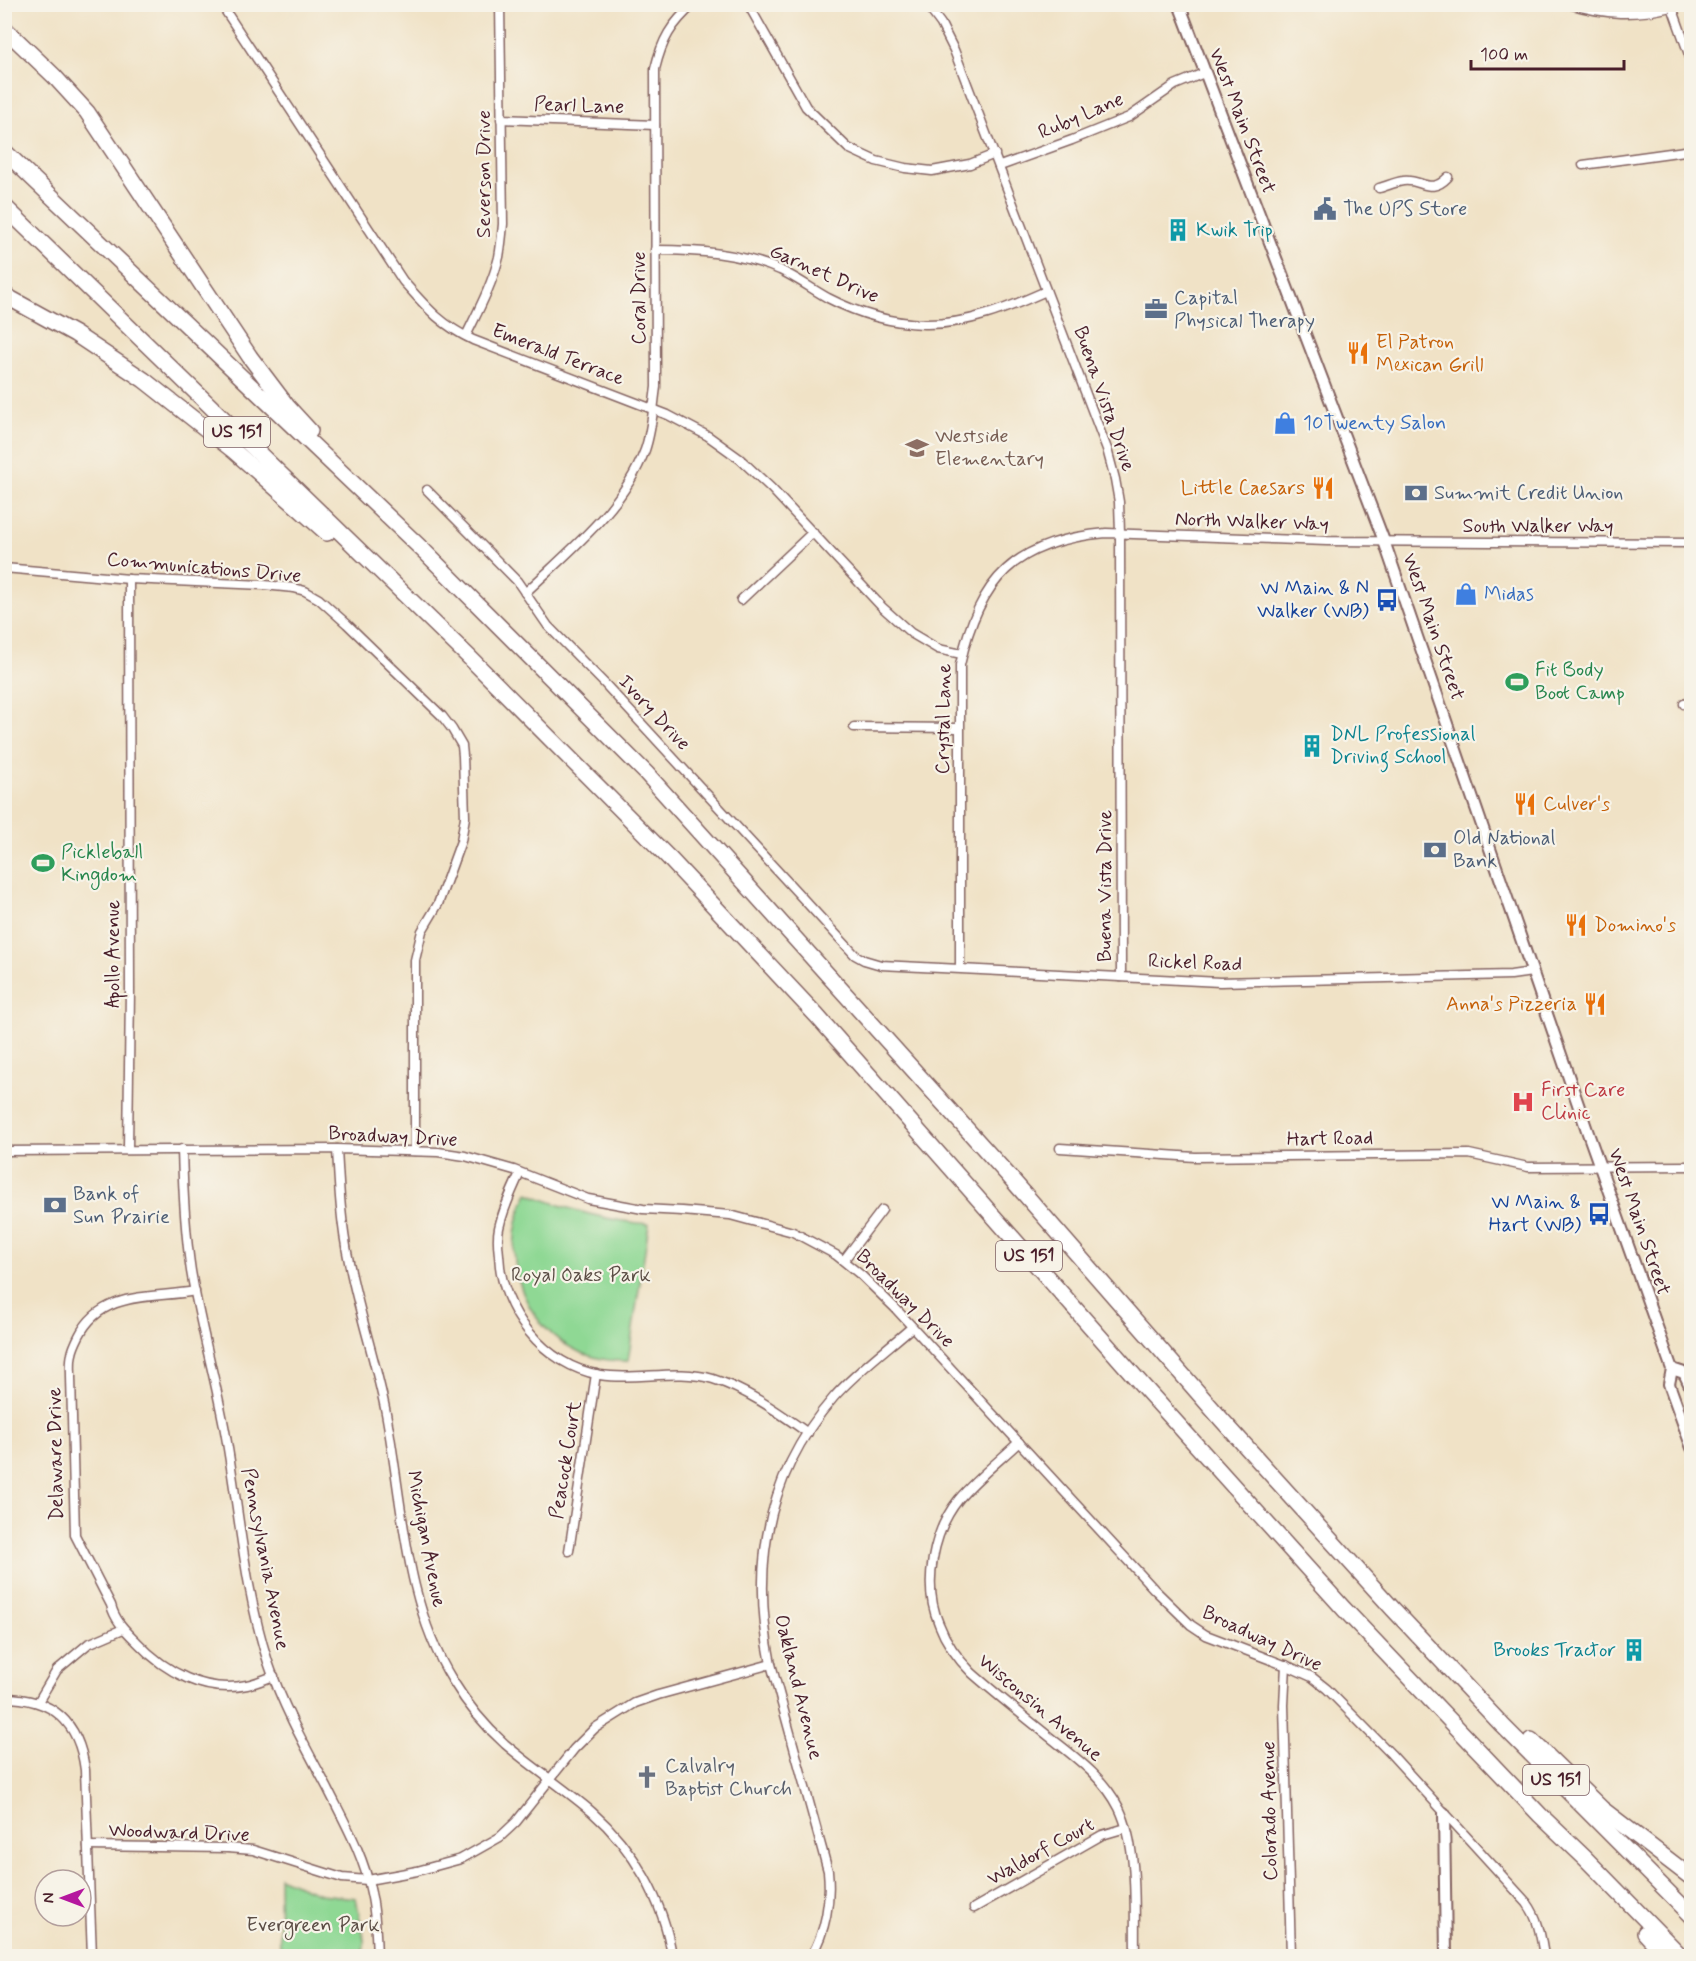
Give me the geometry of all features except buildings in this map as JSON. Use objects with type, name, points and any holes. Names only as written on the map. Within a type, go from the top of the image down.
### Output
[{"type":"highway","points":[[4,28],[87,112],[250,357],[287,406],[395,524]]},
{"type":"highway","points":[[4,39],[35,57]]},
{"type":"highway","name":"US 151","points":[[4,151],[395,524],[646,773],[1008,1175],[1222,1420],[1423,1640],[1502,1725],[1692,1916]]},
{"type":"highway","name":"US 151","points":[[4,206],[469,657],[669,858],[817,1016],[1144,1387],[1336,1600],[1540,1815],[1681,1956]]},
{"type":"highway","points":[[6,296],[75,334],[144,380],[234,451],[469,657]]},
{"type":"highway","points":[[1423,1640],[1602,1809],[1692,1878]]},
{"type":"highway","points":[[1585,1858],[1624,1909],[1666,1956]]},
{"type":"main road","name":"West Main Street","points":[[1179,4],[1384,541],[1599,1166],[1672,1369],[1669,1384],[1692,1448]]},
{"type":"main road","name":"West Main Street","points":[[1672,1369],[1684,1373],[1692,1390]]},
{"type":"main road","points":[[1684,1424],[1692,1438]]},
{"type":"main road","points":[[1444,1813],[1446,1956]]},
{"type":"street","name":"Emerald Terrace","points":[[221,4],[403,281],[427,309],[450,328],[466,336],[668,416],[708,436],[740,459],[771,488],[882,607],[910,633],[938,649],[962,654]]},
{"type":"street","name":"Severson Drive","points":[[466,336],[486,294],[499,259],[501,245],[503,224],[500,4]]},
{"type":"street","name":"Coral Drive","points":[[525,593],[584,537],[619,497],[645,450],[652,422],[656,387],[655,69],[660,47],[674,24],[694,4]]},
{"type":"street","points":[[748,4],[806,107],[848,148],[876,161],[932,171],[970,164],[995,154]]},
{"type":"street","name":"Buena Vista Drive","points":[[926,4],[950,41],[1000,166],[1107,449],[1115,479],[1119,502],[1120,533],[1121,977]]},
{"type":"street","points":[[1569,4],[1594,11],[1624,14],[1655,11],[1671,6],[1692,63]]},
{"type":"street","name":"Ruby Lane","points":[[1000,166],[1129,117],[1175,86],[1204,73]]},
{"type":"street","name":"Pearl Lane","points":[[501,119],[654,125]]},
{"type":"street","points":[[1583,165],[1692,150]]},
{"type":"street","points":[[1379,188],[1403,181],[1413,181],[1428,187],[1442,183],[1448,177]]},
{"type":"street","name":"Garnet Drive","points":[[655,250],[687,250],[738,256],[781,271],[852,309],[894,321],[925,324],[983,316],[1046,291]]},
{"type":"street","name":"Ivory Drive","points":[[427,490],[517,581],[548,626],[605,684],[859,957]]},
{"type":"street","points":[[741,600],[813,532]]},
{"type":"street","name":"North Walker Way","points":[[1120,533],[1384,541]]},
{"type":"street","name":"Crystal Lane","points":[[960,968],[960,665],[972,618],[984,595],[1002,573],[1024,556],[1049,543],[1076,536],[1120,533]]},
{"type":"street","name":"South Walker Way","points":[[1384,541],[1692,543]]},
{"type":"street","name":"Communications Drive","points":[[4,568],[129,579],[294,588],[313,595],[347,624],[442,716],[452,729],[462,746],[465,817],[461,841],[438,904],[422,931],[415,960],[415,1151]]},
{"type":"street","name":"Apollo Avenue","points":[[128,1149],[129,579]]},
{"type":"street","points":[[854,727],[959,728]]},
{"type":"street","name":"Rickel Road","points":[[859,957],[881,965],[1220,982],[1511,975],[1532,972]]},
{"type":"street","name":"Hart Road","points":[[1060,1148],[1195,1157],[1469,1154],[1528,1167],[1692,1166]]},
{"type":"street","name":"Pennsylvania Avenue","points":[[182,1149],[186,1234],[195,1291],[225,1431],[253,1602],[274,1676],[299,1736],[354,1839],[368,1880],[375,1915],[377,1956]]},
{"type":"street","name":"Broadway Drive","points":[[4,1151],[337,1149],[415,1151],[465,1156],[520,1173],[588,1199],[643,1209],[725,1215],[749,1219],[793,1232],[844,1260],[912,1327],[1154,1589],[1191,1625],[1206,1635],[1312,1677],[1327,1689],[1534,1913],[1543,1953]]},
{"type":"street","name":"Michigan Avenue","points":[[337,1149],[342,1226],[349,1264],[386,1411],[410,1563],[426,1625],[452,1680],[482,1721],[504,1743],[591,1811],[626,1848],[655,1899],[672,1956]]},
{"type":"street","points":[[520,1173],[498,1229],[499,1268],[511,1304],[524,1327],[547,1350],[567,1363],[596,1374],[629,1376],[682,1373],[712,1379],[739,1389],[768,1405],[808,1433]]},
{"type":"street","points":[[844,1260],[882,1210]]},
{"type":"street","name":"Delaware Drive","points":[[195,1291],[122,1300],[107,1306],[90,1319],[83,1328],[72,1352],[71,1422],[75,1534],[111,1605],[114,1616],[123,1629],[166,1669],[205,1685],[234,1687],[274,1676]]},
{"type":"street","name":"Oakland Avenue","points":[[811,1956],[821,1935],[830,1887],[828,1871],[771,1664],[762,1612],[763,1556],[778,1494],[798,1449],[808,1433],[835,1396],[912,1327]]},
{"type":"street","name":"Peacock Court","points":[[569,1551],[596,1374]]},
{"type":"street","name":"Wisconsin Avenue","points":[[1020,1442],[959,1499],[945,1521],[937,1540],[931,1574],[933,1604],[938,1623],[957,1657],[972,1673],[1083,1764],[1106,1786],[1120,1809],[1129,1839],[1133,1872],[1135,1956]]},
{"type":"street","points":[[38,1702],[57,1670],[88,1644],[123,1629]]},
{"type":"street","name":"Woodward Drive","points":[[88,1846],[253,1850],[342,1878],[368,1880],[417,1871],[461,1859],[500,1837],[594,1728],[635,1703],[771,1664]]},
{"type":"street","name":"Colorado Avenue","points":[[1286,1665],[1284,1705],[1291,1956]]},
{"type":"street","points":[[4,1698],[38,1702],[57,1712],[77,1736],[85,1770],[92,1956]]},
{"type":"street","name":"Waldorf Court","points":[[974,1908],[1102,1835],[1126,1828]]},
{"type":"green space","name":"Royal Oaks Park","points":[[528,1193],[587,1214],[649,1224],[628,1361],[597,1358],[569,1347],[547,1329],[530,1307],[519,1280],[514,1252],[517,1222]]},
{"type":"green space","name":"Evergreen Park","points":[[279,1877],[320,1894],[356,1898],[364,1940],[363,1956],[280,1956]]},
{"type":"place","name":"The UPS Store","points":[[1325,209]]},
{"type":"place","name":"Kwik Trip","points":[[1178,230]]},
{"type":"place","name":"Capital Physical Therapy","points":[[1156,309]]},
{"type":"place","name":"El Patron Mexican Grill","points":[[1358,353]]},
{"type":"place","name":"10Twenty Salon","points":[[1285,423]]},
{"type":"place","name":"Westside Elementary","points":[[917,448]]},
{"type":"place","name":"Little Caesars","points":[[1323,488]]},
{"type":"place","name":"Summit Credit Union","points":[[1416,493]]},
{"type":"place","name":"Midas","points":[[1466,594]]},
{"type":"place","name":"W Main & N Walker (WB)","points":[[1387,600]]},
{"type":"place","name":"Fit Body Boot Camp","points":[[1517,682]]},
{"type":"place","name":"DNL Professional Driving School","points":[[1312,746]]},
{"type":"place","name":"Culver's","points":[[1525,804]]},
{"type":"place","name":"Old National Bank","points":[[1435,850]]},
{"type":"place","name":"Pickleball Kingdom","points":[[43,863]]},
{"type":"place","name":"Domino's","points":[[1576,925]]},
{"type":"place","name":"Anna's Pizzeria","points":[[1595,1004]]},
{"type":"place","name":"First Care Clinic","points":[[1523,1102]]},
{"type":"place","name":"Bank of Sun Prairie","points":[[55,1205]]},
{"type":"place","name":"W Main & Hart (WB)","points":[[1599,1214]]},
{"type":"place","name":"Brooks Tractor","points":[[1634,1650]]},
{"type":"place","name":"Calvalry Baptist Church","points":[[647,1777]]}]
